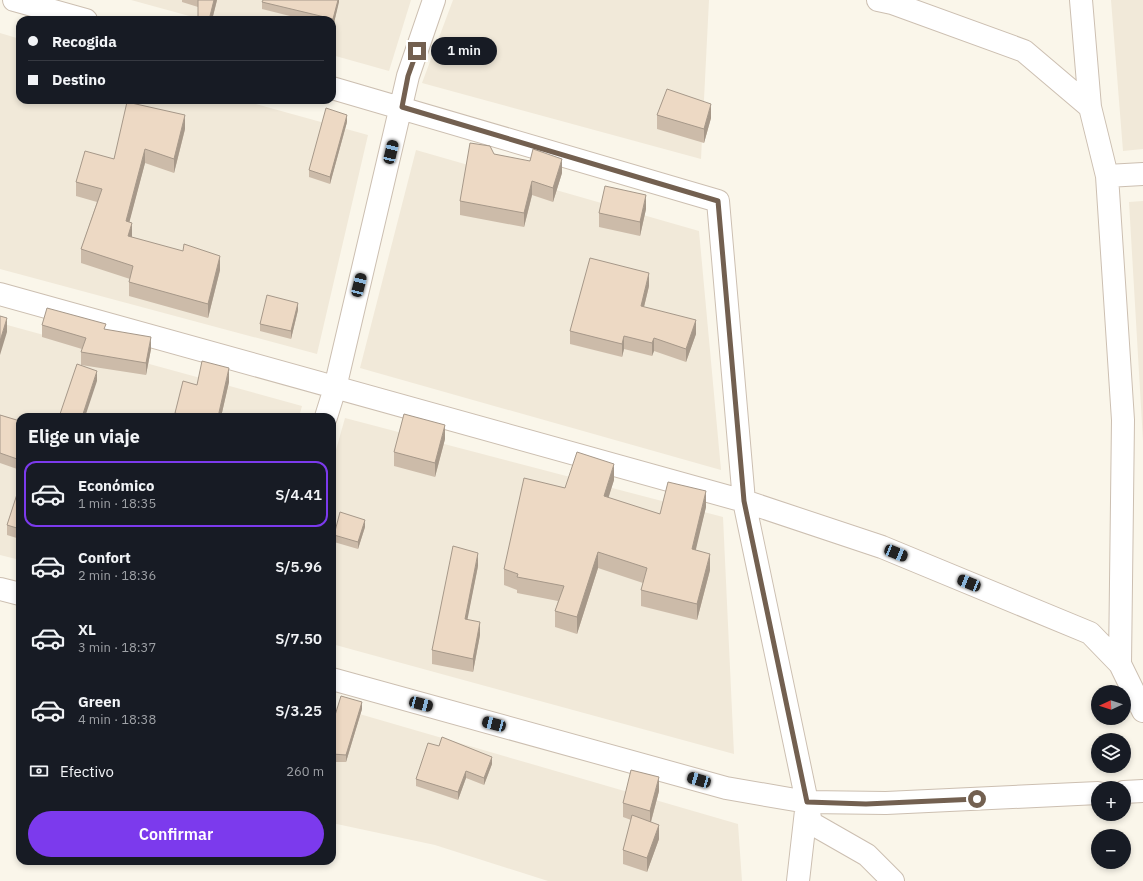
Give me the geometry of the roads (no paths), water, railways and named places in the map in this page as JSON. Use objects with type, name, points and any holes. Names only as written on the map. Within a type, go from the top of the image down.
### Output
[{"type":"street","points":[[14,0],[72,16]]},
{"type":"street","points":[[327,413],[335,388],[402,107],[408,76],[434,0]]},
{"type":"street","points":[[878,0],[892,3],[1024,51],[1090,107]]},
{"type":"street","points":[[1081,0],[1090,107],[1107,176],[1123,420],[1120,664]]},
{"type":"street","points":[[336,89],[402,107],[718,201],[744,501],[811,823],[866,854],[893,881]]},
{"type":"street","points":[[1107,176],[1143,174]]},
{"type":"street","points":[[0,294],[744,501],[882,547],[1090,634],[1120,664],[1143,711]]},
{"type":"street","points":[[0,588],[16,593]]},
{"type":"street","points":[[336,680],[726,788],[807,802],[866,804],[1091,793]]},
{"type":"street","points":[[1131,792],[1143,791]]},
{"type":"street","points":[[798,881],[807,802]]}]
